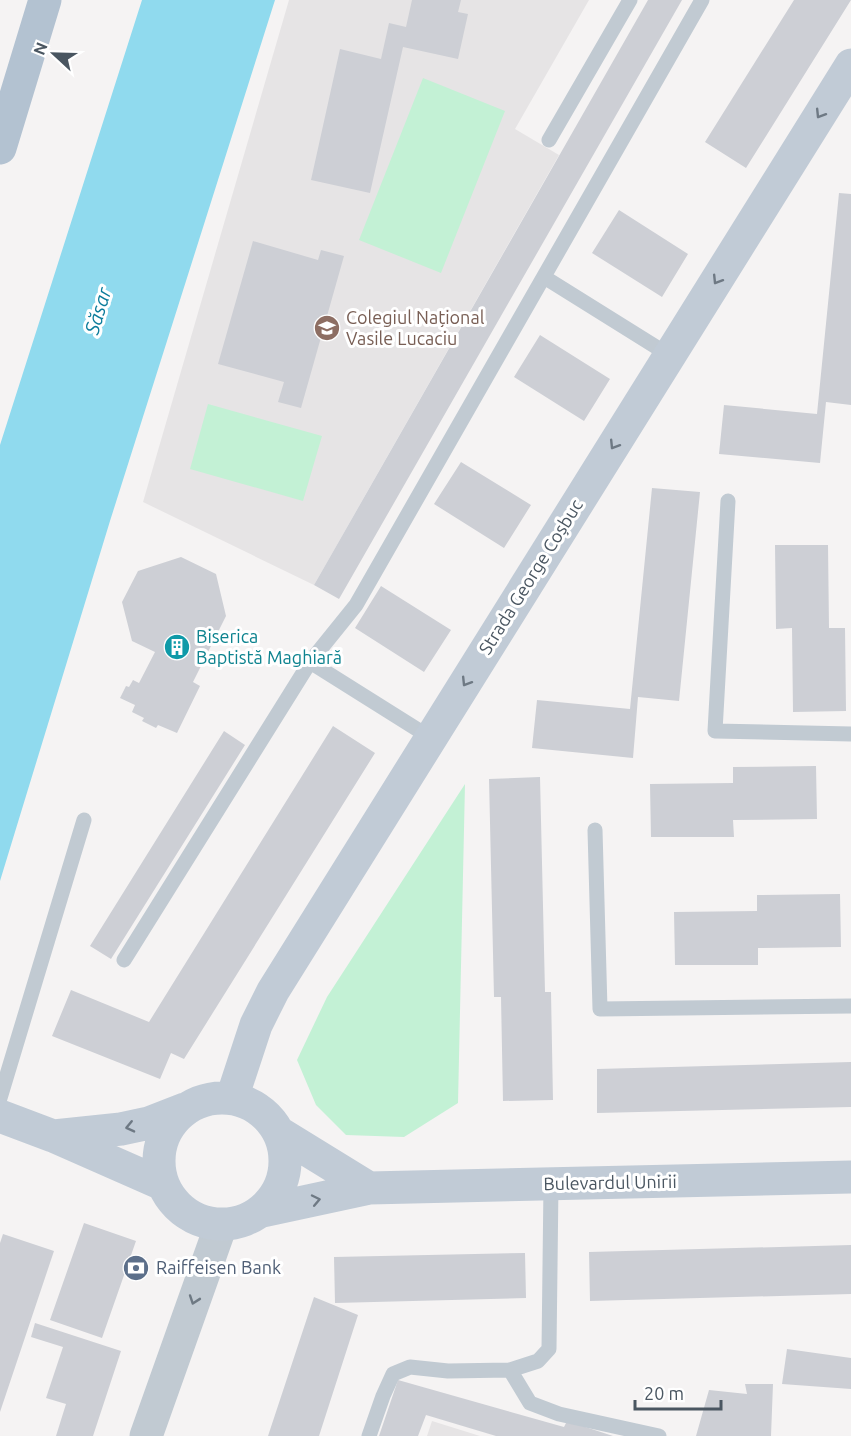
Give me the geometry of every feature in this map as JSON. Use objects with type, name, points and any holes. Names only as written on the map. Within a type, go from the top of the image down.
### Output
[{"type":"main road","points":[[3,126],[45,0]]},
{"type":"main road","name":"Strada George Coșbuc","points":[[232,1098],[256,1025],[273,991],[851,64]]},
{"type":"main road","points":[[53,1136],[121,1129],[149,1123],[207,1100],[232,1098]]},
{"type":"main road","name":"Bulevardul Unirii","points":[[185,1109],[171,1124],[161,1142],[158,1156],[162,1184],[175,1205],[196,1220],[221,1225],[236,1224],[250,1219],[262,1210],[278,1192],[285,1156],[278,1132],[270,1120],[246,1102],[232,1098]]},
{"type":"main road","points":[[0,1116],[53,1136],[162,1184]]},
{"type":"main road","name":"Bulevardul Unirii","points":[[278,1132],[369,1188]]},
{"type":"main road","name":"Bulevardul Unirii","points":[[262,1210],[369,1188],[851,1177]]},
{"type":"street","points":[[146,1436],[221,1225]]},
{"type":"lane","points":[[549,140],[630,0]]},
{"type":"lane","points":[[124,960],[310,662],[356,605],[702,0]]},
{"type":"lane","points":[[544,277],[669,355]]},
{"type":"lane","points":[[728,501],[715,731],[851,734]]},
{"type":"lane","points":[[310,662],[431,738]]},
{"type":"lane","points":[[0,1098],[84,820]]},
{"type":"lane","points":[[596,830],[600,1009],[851,1006]]},
{"type":"lane","points":[[369,1436],[393,1374],[410,1367],[448,1371],[510,1370],[538,1361],[549,1348],[551,1184]]},
{"type":"lane","points":[[510,1370],[530,1403],[559,1414],[659,1436]]},
{"type":"shaded area","name":"Colegiul Național Vasile Lucaciu","points":[[289,0],[589,0],[515,129],[559,155],[314,585],[143,502]]},
{"type":"shaded area","points":[[432,1421],[480,1436],[427,1436]]},
{"type":"green space","points":[[423,78],[505,111],[441,273],[359,240]]},
{"type":"green space","points":[[208,404],[322,436],[303,501],[190,469]]},
{"type":"green space","points":[[465,784],[458,1103],[404,1137],[346,1135],[316,1105],[297,1060],[327,997]]},
{"type":"water","name":"Săsar","points":[[142,0],[275,0],[110,521],[0,881],[0,445]]},
{"type":"building","points":[[412,0],[461,0],[458,12],[468,14],[458,59],[403,47],[370,193],[311,180],[340,49],[381,59],[389,23],[406,27]]},
{"type":"building","points":[[648,0],[682,0],[339,599],[314,585]]},
{"type":"building","points":[[794,0],[851,0],[746,168],[705,142]]},
{"type":"building","points":[[839,193],[851,194],[851,405],[826,402],[820,463],[719,454],[724,405],[817,414]]},
{"type":"building","points":[[619,210],[688,254],[662,297],[592,253]]},
{"type":"building","points":[[253,241],[318,260],[321,250],[344,256],[301,408],[278,402],[284,382],[218,364]]},
{"type":"building","points":[[540,335],[610,379],[584,421],[514,377]]},
{"type":"building","points":[[461,462],[531,505],[504,548],[434,504]]},
{"type":"building","points":[[652,488],[700,492],[679,701],[638,697],[633,758],[532,748],[537,700],[630,709]]},
{"type":"building","points":[[775,545],[828,545],[829,628],[845,628],[846,711],[793,712],[792,628],[776,629]]},
{"type":"building","name":"Biserica Baptistă Maghiară","points":[[181,557],[216,574],[226,616],[193,682],[200,686],[177,733],[158,725],[156,728],[142,721],[144,718],[132,712],[135,705],[120,698],[126,686],[129,687],[133,680],[139,683],[155,652],[132,641],[122,602],[138,571]]},
{"type":"building","points":[[381,586],[451,630],[424,672],[355,628]]},
{"type":"building","points":[[333,726],[375,753],[184,1059],[171,1053],[160,1079],[52,1036],[71,990],[149,1022]]},
{"type":"building","points":[[224,731],[245,745],[111,959],[90,946]]},
{"type":"building","points":[[816,766],[817,819],[733,820],[734,837],[651,837],[650,784],[733,783],[733,767]]},
{"type":"building","points":[[540,777],[545,992],[551,992],[553,1100],[503,1101],[501,997],[494,997],[489,779]]},
{"type":"building","points":[[840,894],[841,947],[758,948],[758,965],[675,965],[674,912],[757,911],[757,895]]},
{"type":"building","points":[[851,1062],[851,1107],[597,1113],[597,1069]]},
{"type":"building","points":[[84,1223],[136,1241],[102,1338],[50,1320]]},
{"type":"building","points":[[3,1234],[54,1251],[0,1412],[0,1243]]},
{"type":"building","points":[[851,1245],[851,1294],[590,1301],[589,1252]]},
{"type":"building","points":[[525,1253],[526,1298],[335,1303],[334,1257]]},
{"type":"building","points":[[314,1297],[358,1315],[319,1436],[268,1436]]},
{"type":"building","points":[[35,1323],[121,1351],[93,1436],[56,1436],[66,1404],[46,1398],[63,1347],[31,1337]]},
{"type":"building","points":[[787,1349],[851,1358],[851,1389],[782,1384]]},
{"type":"building","points":[[398,1380],[564,1427],[567,1421],[613,1436],[496,1436],[426,1415],[418,1436],[379,1436]]},
{"type":"building","points":[[745,1384],[773,1384],[771,1436],[696,1436],[709,1390],[747,1394]]},
{"type":"place","name":"Colegiul Național Vasile Lucaciu","points":[[327,328]]},
{"type":"place","name":"Biserica Baptistă Maghiară","points":[[177,647]]},
{"type":"place","name":"Raiffeisen Bank","points":[[136,1268]]}]
